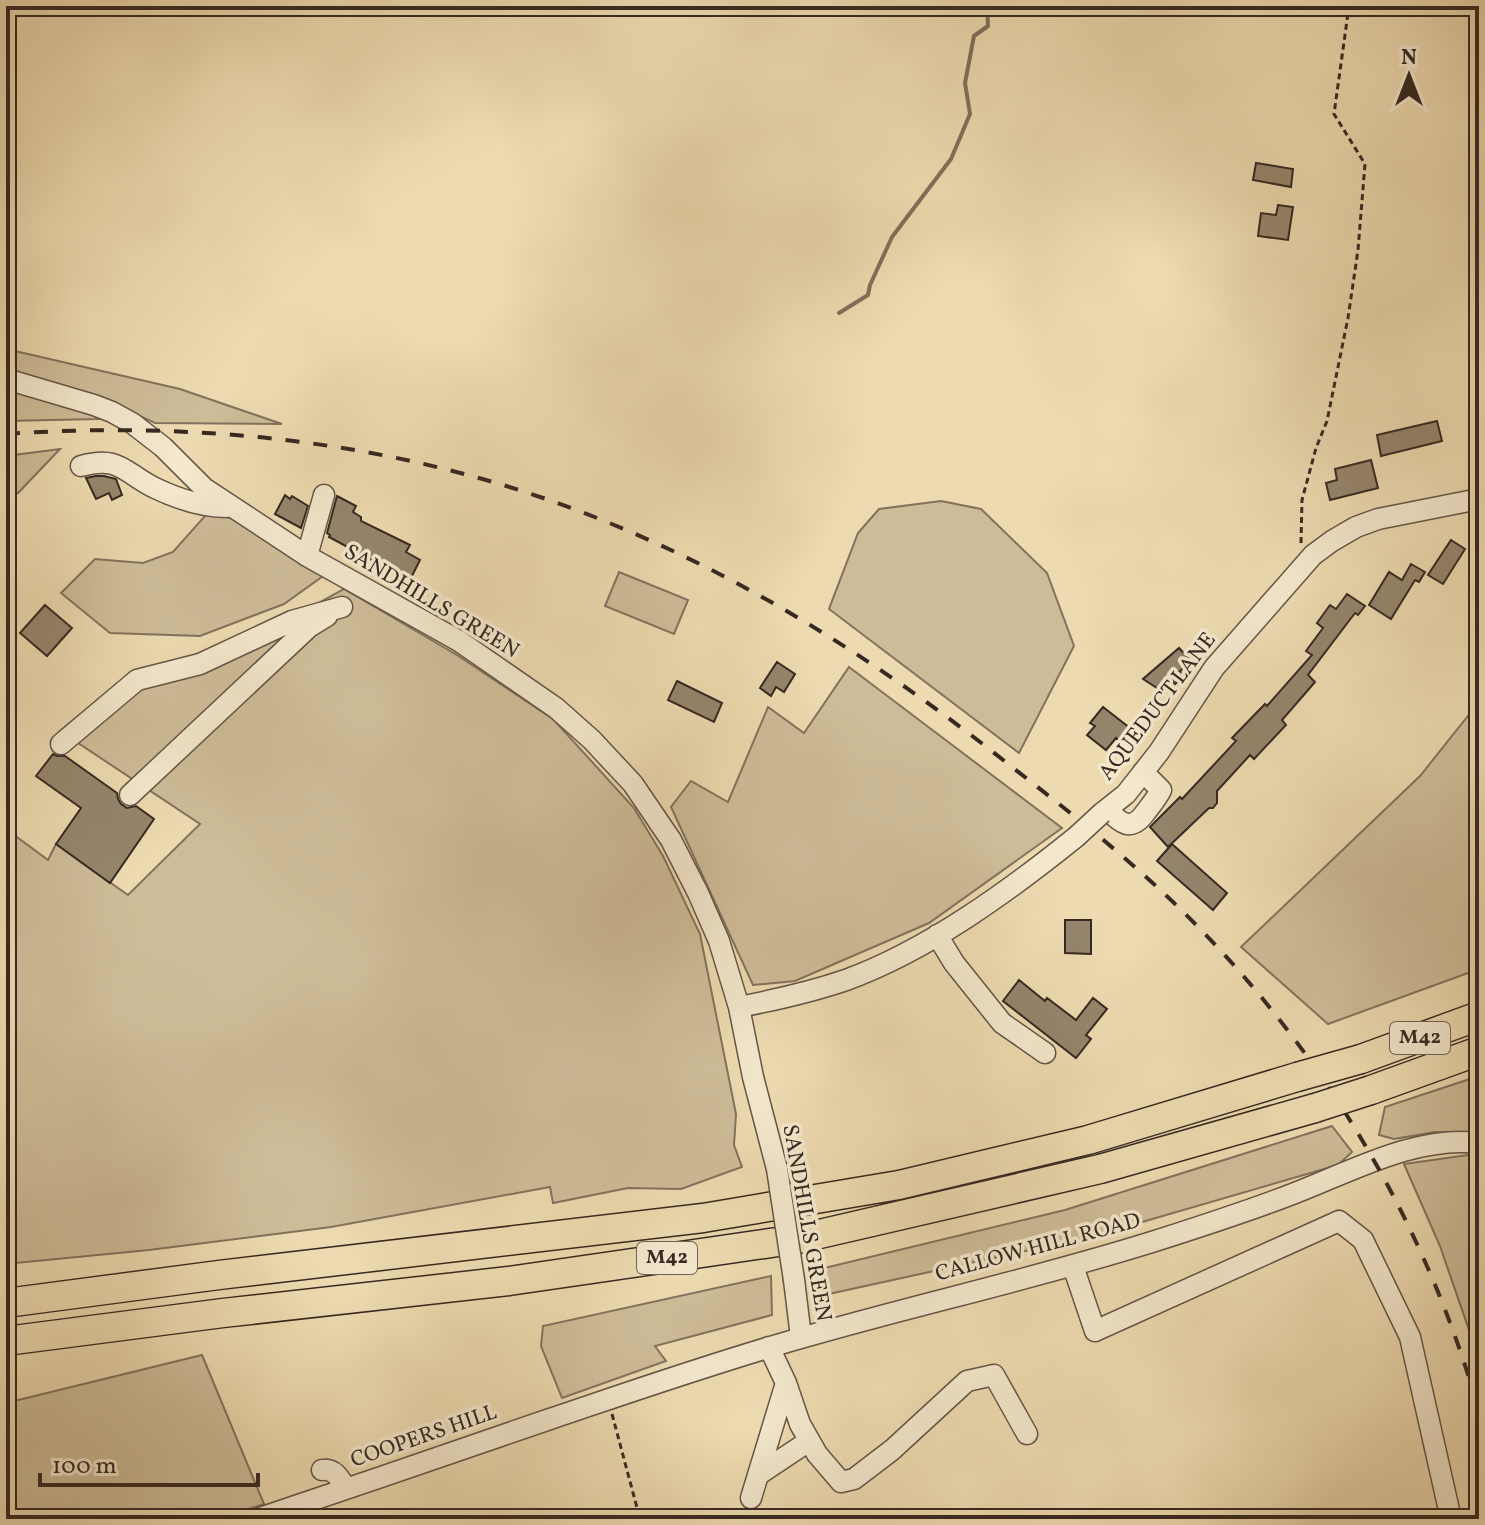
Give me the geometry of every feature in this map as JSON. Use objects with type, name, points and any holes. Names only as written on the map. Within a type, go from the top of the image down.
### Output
[{"type":"highway","name":"M42","points":[[6,1303],[703,1218],[899,1185],[1088,1140],[1361,1059],[1479,1016]]},
{"type":"highway","name":"M42","points":[[6,1341],[509,1281],[798,1239],[1100,1169],[1315,1108],[1479,1051]]},
{"type":"street","name":"SANDHILLS GREEN","points":[[6,379],[94,405],[132,423],[177,460],[204,488],[230,507],[307,556],[459,641],[556,708],[592,740],[633,784],[671,840],[719,941],[739,1007],[777,1169],[801,1337]]},
{"type":"street","points":[[81,466],[107,462],[120,466],[167,493],[213,507],[230,507]]},
{"type":"street","points":[[307,556],[324,495]]},
{"type":"street","name":"AQUEDUCT LANE","points":[[739,1007],[849,979],[937,935],[1008,890],[1126,794],[1159,752],[1214,668],[1313,555],[1356,527],[1378,519],[1479,499]]},
{"type":"street","points":[[130,795],[309,627],[368,591]]},
{"type":"street","points":[[61,744],[137,680],[200,664],[292,621],[342,607]]},
{"type":"street","points":[[1104,811],[1125,825],[1139,821],[1161,790],[1143,772]]},
{"type":"street","points":[[937,935],[954,963],[1002,1023],[1045,1053]]},
{"type":"street","name":"CALLOW HILL ROAD","points":[[607,1400],[801,1337],[1073,1266],[1233,1215],[1389,1155],[1417,1147],[1462,1141],[1479,1143]]},
{"type":"street","points":[[1073,1266],[1095,1331],[1339,1221],[1363,1240],[1410,1337],[1451,1519]]},
{"type":"street","points":[[769,1347],[809,1441],[841,1482],[854,1479],[892,1450],[967,1381],[994,1375],[1027,1434]]},
{"type":"street","points":[[751,1498],[786,1383]]},
{"type":"street","name":"COOPERS HILL","points":[[257,1519],[607,1400]]},
{"type":"street","points":[[758,1475],[809,1441]]},
{"type":"street","points":[[322,1470],[333,1471],[346,1489]]},
{"type":"path","points":[[1302,567],[1302,500],[1327,421],[1348,318],[1359,236],[1365,164],[1334,114],[1349,6]]},
{"type":"path","points":[[607,1400],[640,1519]]},
{"type":"shaded area","points":[[6,349],[180,389],[282,424],[155,423],[122,408],[6,372]]},
{"type":"shaded area","points":[[6,385],[100,413],[99,419],[6,421]]},
{"type":"shaded area","points":[[60,449],[18,493],[6,496],[6,456]]},
{"type":"shaded area","points":[[941,501],[981,509],[1047,573],[1074,646],[1019,753],[829,609],[858,533],[879,509]]},
{"type":"shaded area","points":[[213,507],[323,576],[284,604],[200,636],[110,633],[61,593],[95,559],[143,563],[173,552]]},
{"type":"shaded area","points":[[619,572],[688,600],[674,634],[605,606]]},
{"type":"shaded area","points":[[344,589],[457,655],[553,719],[634,808],[663,856],[700,934],[736,1114],[734,1145],[742,1167],[681,1189],[628,1188],[553,1203],[550,1187],[331,1227],[6,1264],[6,829],[48,860],[56,844],[128,895],[200,824],[60,731],[109,691],[225,655]]},
{"type":"shaded area","points":[[849,667],[1062,828],[929,923],[795,981],[753,985],[671,807],[691,781],[728,802],[768,707],[804,733]]},
{"type":"shaded area","points":[[1479,702],[1479,969],[1328,1024],[1241,947],[1420,776]]},
{"type":"shaded area","points":[[1479,1076],[1479,1134],[1435,1132],[1394,1139],[1379,1135],[1385,1107]]},
{"type":"shaded area","points":[[1332,1126],[1352,1152],[1338,1165],[1094,1236],[815,1297],[808,1272],[1065,1210]]},
{"type":"shaded area","points":[[1468,1155],[1479,1159],[1479,1359],[1440,1246],[1404,1164]]},
{"type":"shaded area","points":[[771,1276],[772,1315],[655,1346],[666,1361],[562,1398],[541,1346],[543,1326]]},
{"type":"shaded area","points":[[202,1355],[264,1504],[217,1519],[6,1519],[6,1403]]},
{"type":"building","points":[[1256,163],[1293,169],[1291,187],[1253,180]]},
{"type":"building","points":[[1278,205],[1293,207],[1288,240],[1258,236],[1261,213],[1276,215]]},
{"type":"building","points":[[1437,421],[1442,441],[1381,456],[1377,435]]},
{"type":"building","points":[[1371,460],[1378,488],[1330,500],[1326,483],[1337,480],[1335,469]]},
{"type":"building","points":[[86,478],[116,479],[122,495],[112,500],[109,493],[96,499]]},
{"type":"building","points":[[285,495],[308,506],[301,528],[275,514]]},
{"type":"building","points":[[337,496],[356,506],[353,512],[361,517],[361,521],[410,545],[406,552],[420,560],[411,578],[329,537],[327,533]]},
{"type":"building","points":[[1451,540],[1465,549],[1443,584],[1428,575]]},
{"type":"building","points":[[1411,564],[1425,572],[1419,582],[1415,580],[1391,619],[1369,605],[1389,572],[1402,580]]},
{"type":"building","points":[[1347,594],[1365,606],[1358,615],[1355,613],[1308,675],[1315,682],[1282,720],[1286,725],[1254,759],[1250,755],[1217,791],[1217,803],[1213,808],[1209,808],[1168,847],[1150,827],[1180,797],[1182,799],[1236,741],[1232,738],[1265,704],[1267,706],[1312,655],[1306,651],[1323,628],[1317,623],[1330,605],[1336,609]]},
{"type":"building","points":[[45,605],[72,628],[47,656],[20,633]]},
{"type":"building","points":[[1179,648],[1191,661],[1180,671],[1184,676],[1175,684],[1172,680],[1163,692],[1143,679]]},
{"type":"building","points":[[777,662],[795,674],[784,692],[776,687],[771,696],[760,688]]},
{"type":"building","points":[[677,681],[722,703],[714,722],[668,700]]},
{"type":"building","points":[[1103,707],[1135,732],[1125,745],[1116,738],[1106,750],[1087,735],[1095,726],[1090,723]]},
{"type":"building","points":[[53,754],[65,756],[117,793],[121,804],[127,808],[136,806],[154,819],[110,883],[56,844],[81,808],[36,776]]},
{"type":"building","points":[[1172,844],[1227,893],[1213,910],[1157,861]]},
{"type":"building","points":[[1065,920],[1091,920],[1091,954],[1065,953]]},
{"type":"building","points":[[1019,980],[1076,1020],[1093,998],[1107,1009],[1086,1035],[1091,1039],[1076,1058],[1003,1001]]},
{"type":"waterway","points":[[839,313],[868,295],[892,237],[951,159],[970,114],[965,83],[974,36],[988,26],[987,6]]},
{"type":"railway","points":[[6,434],[125,430],[244,436],[362,451],[479,478],[623,528],[692,560],[825,634],[889,676],[1012,767],[1134,866],[1225,956],[1274,1013],[1319,1073],[1360,1136],[1396,1202],[1429,1270],[1479,1411]]}]
